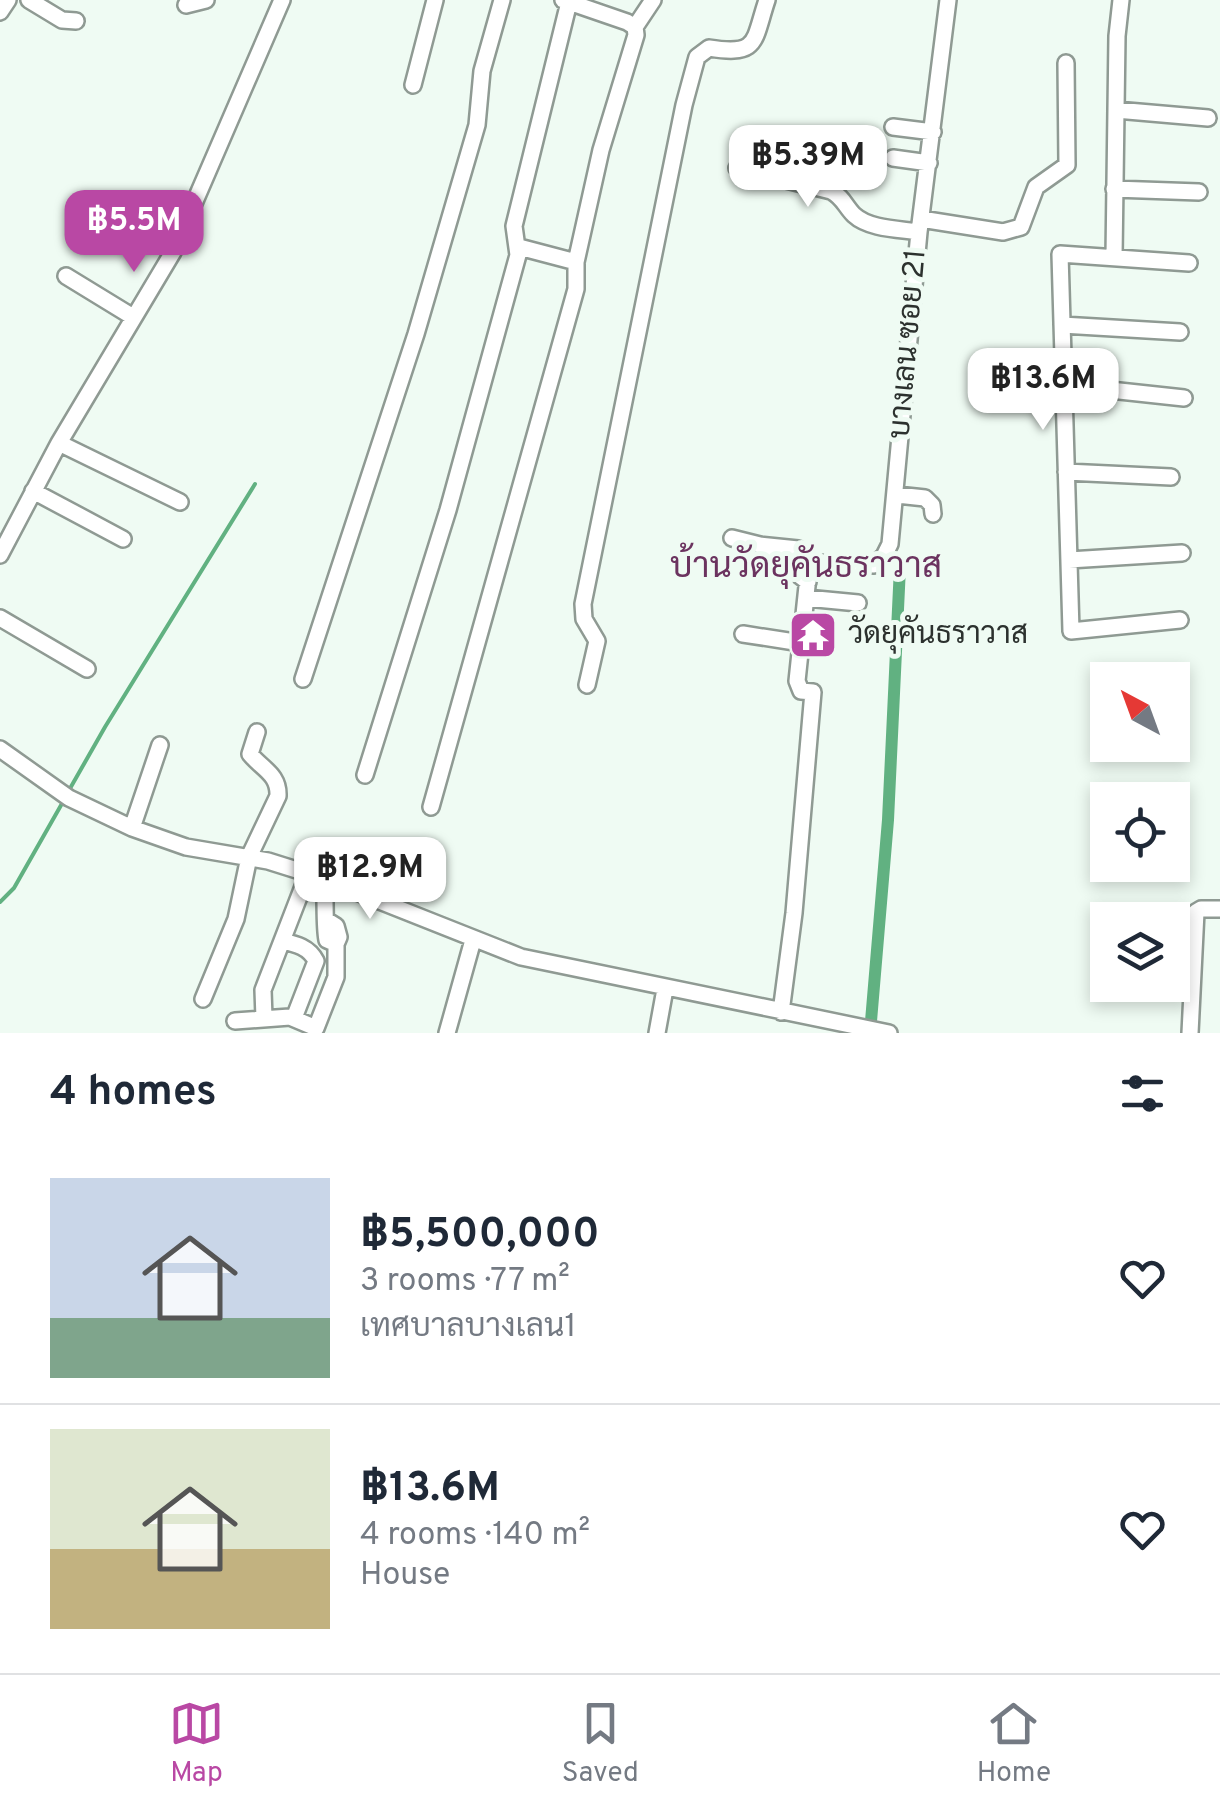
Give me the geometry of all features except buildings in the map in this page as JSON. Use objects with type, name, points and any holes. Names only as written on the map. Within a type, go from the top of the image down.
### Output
[{"type":"street","points":[[0,12],[8,0]]},
{"type":"street","points":[[29,0],[62,20],[76,21]]},
{"type":"street","points":[[186,5],[206,0]]},
{"type":"street","points":[[0,556],[59,444],[172,252],[282,0]]},
{"type":"street","points":[[413,85],[435,0]]},
{"type":"street","points":[[303,679],[416,334],[477,126],[482,71],[502,0]]},
{"type":"street","points":[[431,807],[576,289],[576,262],[601,150],[632,52],[635,28],[653,0]]},
{"type":"street","points":[[588,685],[597,641],[584,619],[583,604],[684,105],[697,57],[709,48],[739,53],[745,50],[753,41],[768,0]]},
{"type":"street","name":"บางเลน ซอย 21","points":[[809,559],[874,564],[890,544],[919,225],[948,0]]},
{"type":"street","points":[[1114,258],[1121,0]]},
{"type":"street","points":[[365,775],[448,510],[519,248],[514,226],[584,3],[635,28]]},
{"type":"street","points":[[738,168],[831,190],[855,217],[879,226],[1003,232],[1022,226],[1036,188],[1067,165],[1066,64]]},
{"type":"street","points":[[1116,110],[1208,118]]},
{"type":"street","points":[[893,127],[933,132]]},
{"type":"street","points":[[893,158],[929,162]]},
{"type":"street","points":[[1114,190],[1199,192]]},
{"type":"street","points":[[519,248],[576,262]]},
{"type":"street","points":[[1180,620],[1071,631],[1060,254],[1189,263]]},
{"type":"street","points":[[66,276],[133,317]]},
{"type":"street","points":[[1062,324],[1180,332]]},
{"type":"street","points":[[1064,386],[1184,398]]},
{"type":"street","points":[[59,444],[180,502]]},
{"type":"street","points":[[1066,472],[1171,477]]},
{"type":"street","points":[[33,492],[123,539]]},
{"type":"street","points":[[897,495],[925,498],[933,514]]},
{"type":"street","points":[[781,1012],[794,913],[813,692],[800,691],[798,687],[809,559],[804,532]]},
{"type":"street","points":[[732,538],[809,559]]},
{"type":"street","points":[[760,544],[807,590],[858,604]]},
{"type":"street","points":[[1069,560],[1182,553]]},
{"type":"street","points":[[0,618],[88,669]]},
{"type":"street","points":[[743,634],[801,643]]},
{"type":"street","points":[[202,999],[236,920],[249,857],[278,796],[273,775],[250,754],[257,732]]},
{"type":"street","points":[[132,828],[160,745]]},
{"type":"street","points":[[0,750],[70,798],[132,828],[186,847],[268,861],[300,877],[324,878],[473,940],[552,966],[781,1012],[820,1027],[889,1033]]},
{"type":"street","points":[[268,1023],[263,990],[300,877]]},
{"type":"street","points":[[235,1021],[268,1023],[294,1018],[317,1030],[336,977],[339,937],[336,926],[328,921],[324,878]]},
{"type":"street","points":[[1190,1033],[1196,912],[1220,909]]},
{"type":"street","points":[[1190,925],[1195,924]]},
{"type":"street","points":[[447,1033],[473,940]]},
{"type":"street","points":[[282,941],[302,946],[316,961]]},
{"type":"street","points":[[316,961],[336,962]]},
{"type":"street","points":[[294,1018],[316,961]]},
{"type":"street","points":[[657,1033],[666,989]]},
{"type":"waterway","points":[[68,792],[255,484]]},
{"type":"waterway","points":[[870,1033],[888,820],[900,567]]},
{"type":"waterway","points":[[0,902],[14,888],[64,800]]},
{"type":"place","name":"วัดยุคันธราวาส","points":[[813,635]]},
{"type":"district","name":"บ้านวัดยุคันธราวาส","points":[[806,568]]}]
